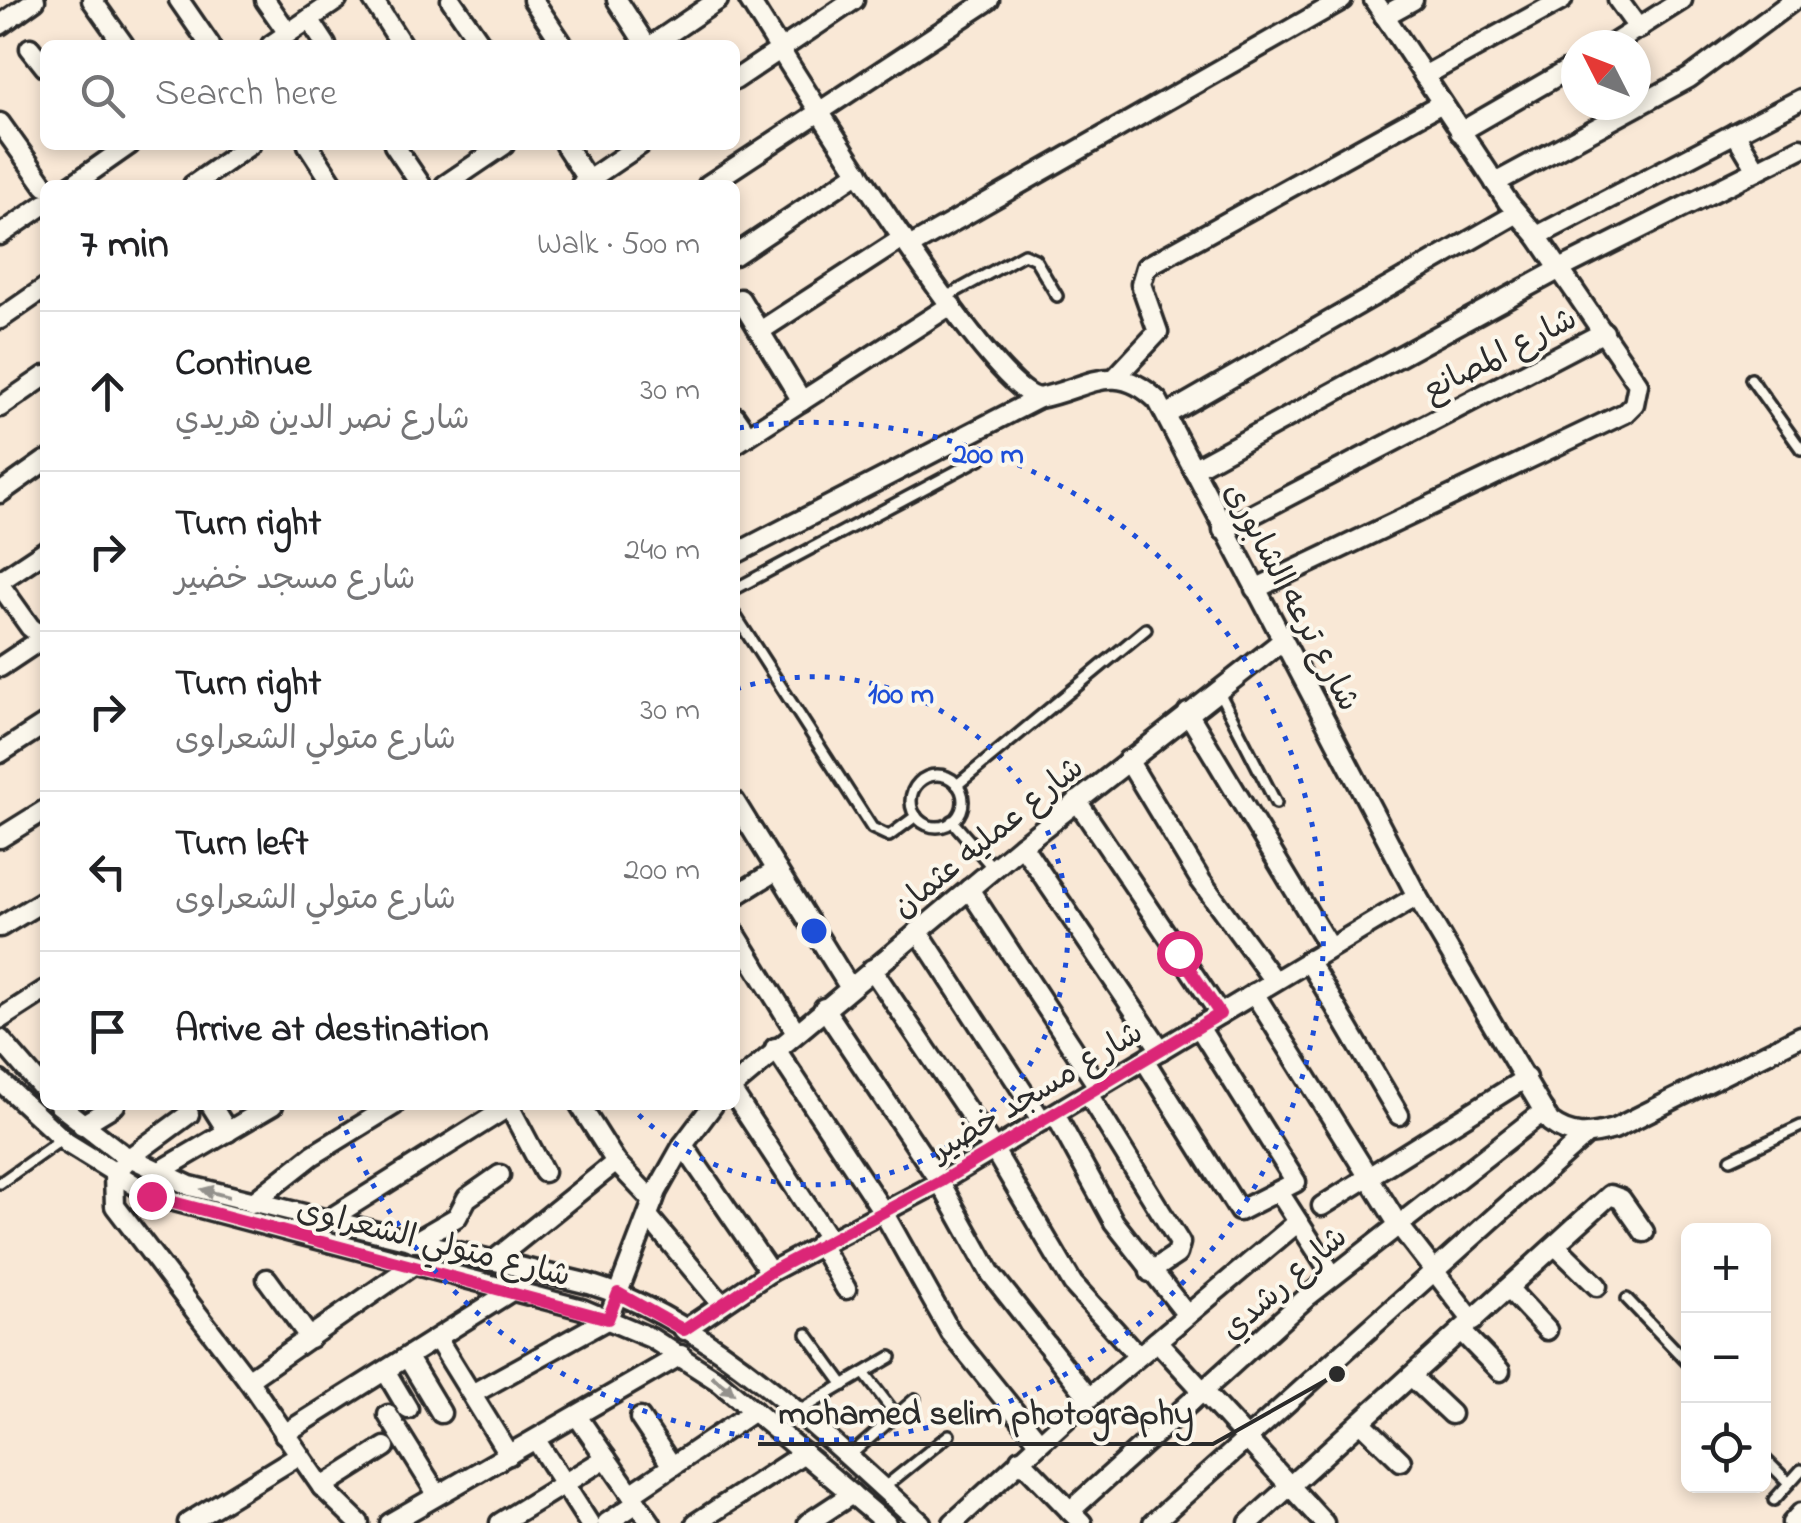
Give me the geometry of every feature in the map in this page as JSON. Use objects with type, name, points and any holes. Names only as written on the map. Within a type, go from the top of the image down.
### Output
[{"type":"street","points":[[0,25],[34,0]]},
{"type":"street","points":[[92,0],[120,40]]},
{"type":"street","points":[[179,0],[207,40]]},
{"type":"street","points":[[265,0],[288,33]]},
{"type":"street","points":[[278,40],[336,0]]},
{"type":"street","points":[[372,0],[399,40]]},
{"type":"street","points":[[451,0],[479,40]]},
{"type":"street","points":[[533,0],[560,40]]},
{"type":"street","points":[[617,0],[645,40]]},
{"type":"street","points":[[657,40],[718,0]]},
{"type":"street","points":[[749,0],[818,110],[948,301],[1014,384],[1039,398]]},
{"type":"street","points":[[740,77],[854,0]]},
{"type":"street","points":[[715,180],[989,0]]},
{"type":"street","points":[[760,331],[906,242],[1342,0]]},
{"type":"street","points":[[1379,8],[1413,0]]},
{"type":"street","points":[[1424,76],[1562,0]]},
{"type":"street","points":[[1618,0],[1639,29],[1682,0]]},
{"type":"street","points":[[1496,183],[1689,78],[1731,51],[1794,0]]},
{"type":"street","name":"شارع المصانع","points":[[1223,530],[1604,332],[1537,236],[1516,214],[1379,8]]},
{"type":"street","points":[[309,19],[323,40]]},
{"type":"street","points":[[30,48],[40,61]]},
{"type":"street","points":[[1460,132],[1561,74]]},
{"type":"street","points":[[1537,236],[1801,99]]},
{"type":"street","points":[[740,551],[1039,398],[1115,378],[1158,332],[1141,284],[1146,268],[1442,104]]},
{"type":"street","points":[[0,123],[41,180]]},
{"type":"street","points":[[1735,133],[1757,170]]},
{"type":"street","points":[[1193,469],[1560,269],[1801,148]]},
{"type":"street","points":[[78,180],[114,150]]},
{"type":"street","points":[[200,180],[243,150]]},
{"type":"street","points":[[311,150],[326,180]]},
{"type":"street","points":[[397,150],[418,180]]},
{"type":"street","points":[[472,150],[480,162]]},
{"type":"street","points":[[452,180],[497,150]]},
{"type":"street","points":[[568,150],[585,180]]},
{"type":"street","points":[[591,180],[633,150]]},
{"type":"street","points":[[740,251],[859,172]]},
{"type":"street","points":[[0,235],[40,212]]},
{"type":"street","points":[[1166,415],[1516,214]]},
{"type":"street","points":[[0,319],[40,291]]},
{"type":"street","points":[[740,299],[802,400]]},
{"type":"street","points":[[742,440],[948,301]]},
{"type":"street","points":[[1254,589],[1625,413],[1634,404],[1638,384],[1604,332]]},
{"type":"street","name":"شارع ترعه الشابورى","points":[[1115,378],[1146,389],[1166,415],[1417,896],[1544,1111]]},
{"type":"street","points":[[0,407],[40,379]]},
{"type":"street","points":[[0,492],[40,464]]},
{"type":"street","points":[[40,554],[0,583],[40,633]]},
{"type":"street","points":[[0,667],[40,641]]},
{"type":"street","name":"شارع عمليه عثمان","points":[[741,1080],[1022,845],[1282,641]]},
{"type":"street","points":[[1188,713],[1329,947]]},
{"type":"street","points":[[0,753],[40,727]]},
{"type":"street","points":[[1128,760],[1201,880],[1274,981]]},
{"type":"street","points":[[1077,801],[1220,1014]]},
{"type":"street","points":[[0,838],[40,813]]},
{"type":"street","points":[[741,824],[777,870],[850,988]]},
{"type":"street","points":[[1022,845],[1153,1056],[1236,1208],[1244,1211],[1287,1187]]},
{"type":"street","points":[[740,893],[777,870]]},
{"type":"street","points":[[970,889],[1094,1091],[1180,1243],[1177,1254],[1150,1272]]},
{"type":"street","name":"شارع مسجد خضير","points":[[684,1330],[720,1302],[770,1272],[940,1182],[1417,896]]},
{"type":"street","points":[[0,927],[40,903]]},
{"type":"street","points":[[918,931],[1049,1118],[1150,1272],[1188,1315]]},
{"type":"street","points":[[740,941],[796,1032]]},
{"type":"street","points":[[1308,960],[1398,1115]]},
{"type":"street","points":[[872,969],[994,1150],[1073,1284],[1138,1356]]},
{"type":"street","points":[[0,1019],[40,993]]},
{"type":"street","points":[[1254,993],[1398,1224],[1500,1372]]},
{"type":"street","points":[[824,1008],[940,1182],[991,1274],[1089,1398]]},
{"type":"street","points":[[1199,1027],[1287,1187],[1298,1222],[1333,1276]]},
{"type":"street","points":[[1544,1111],[1562,1130],[1585,1136],[1614,1129],[1801,1036]]},
{"type":"street","points":[[0,1038],[38,1072]]},
{"type":"street","points":[[776,1048],[882,1210],[951,1332],[1038,1442]]},
{"type":"street","points":[[1322,1206],[1526,1078]]},
{"type":"street","name":"شارع متولي الشعراوى","points":[[0,1081],[62,1138],[114,1175],[182,1206],[608,1319],[681,1355],[886,1523]]},
{"type":"street","points":[[740,1104],[824,1241],[846,1289]]},
{"type":"street","name":"شارع متولي الشعراوى","points":[[64,1110],[82,1126],[157,1173],[252,1203],[618,1293],[684,1330],[796,1413],[921,1523]]},
{"type":"street","points":[[82,1126],[107,1110]]},
{"type":"street","points":[[214,1110],[228,1132]]},
{"type":"street","points":[[157,1173],[265,1110]]},
{"type":"street","points":[[252,1203],[312,1155],[386,1110]]},
{"type":"street","points":[[326,1221],[502,1110]]},
{"type":"street","points":[[513,1110],[544,1172]]},
{"type":"street","points":[[583,1110],[616,1162],[720,1302]]},
{"type":"street","points":[[472,1394],[608,1319],[650,1208],[683,1145],[709,1110]]},
{"type":"street","name":"شارع رشدي","points":[[1076,1517],[1203,1391],[1333,1276],[1544,1111]]},
{"type":"street","points":[[189,1114],[129,1158],[114,1175],[113,1198],[121,1220],[248,1380],[322,1487],[359,1523]]},
{"type":"street","points":[[1153,1523],[1585,1136]]},
{"type":"street","points":[[683,1145],[770,1272]]},
{"type":"street","points":[[493,1261],[616,1162]]},
{"type":"street","points":[[414,1242],[457,1217],[467,1198],[500,1175]]},
{"type":"street","points":[[1249,1523],[1610,1195],[1621,1199],[1644,1232]]},
{"type":"street","points":[[953,1523],[1038,1442],[1298,1222]]},
{"type":"street","points":[[1556,1246],[1596,1286]]},
{"type":"street","points":[[248,1380],[410,1266]]},
{"type":"street","points":[[267,1279],[310,1338]]},
{"type":"street","points":[[1508,1288],[1547,1330]]},
{"type":"street","points":[[284,1434],[510,1292]]},
{"type":"street","points":[[438,1340],[509,1455]]},
{"type":"street","points":[[1157,1341],[1324,1523]]},
{"type":"street","points":[[390,1523],[681,1355]]},
{"type":"street","points":[[408,1358],[441,1413]]},
{"type":"street","points":[[386,1372],[408,1410]]},
{"type":"street","points":[[1412,1376],[1451,1414]]},
{"type":"street","points":[[607,1523],[672,1466],[754,1411]]},
{"type":"street","points":[[388,1415],[436,1494]]},
{"type":"street","points":[[576,1416],[650,1523]]},
{"type":"street","points":[[640,1418],[672,1466]]},
{"type":"street","points":[[1361,1422],[1402,1461]]},
{"type":"street","points":[[536,1440],[589,1523]]},
{"type":"street","points":[[322,1487],[385,1447]]},
{"type":"street","points":[[696,1523],[804,1453]]},
{"type":"street","points":[[188,1523],[300,1455]]},
{"type":"street","points":[[500,1523],[606,1458]]},
{"type":"street","points":[[1020,1459],[1076,1517]]},
{"type":"street","points":[[808,1523],[852,1494]]},
{"type":"street","points":[[1792,1523],[1801,1512]]},
{"type":"lane","points":[[948,301],[1024,254],[1036,260],[1057,296]]},
{"type":"lane","points":[[1751,379],[1801,448]]},
{"type":"lane","points":[[740,586],[984,457]]},
{"type":"lane","points":[[740,623],[872,828],[889,836],[916,816]]},
{"type":"lane","points":[[958,785],[1146,629]]},
{"type":"lane","points":[[1218,689],[1276,803]]},
{"type":"lane","points":[[936,775],[958,785],[962,800],[952,821],[937,826],[916,816],[911,801],[922,780],[936,775]]},
{"type":"lane","points":[[952,821],[994,868]]},
{"type":"lane","points":[[1731,1159],[1801,1126]]},
{"type":"lane","points":[[0,1183],[62,1138]]},
{"type":"lane","points":[[1627,1298],[1681,1356]]},
{"type":"lane","points":[[807,1334],[844,1385]]},
{"type":"lane","points":[[796,1413],[891,1357]]},
{"type":"lane","points":[[864,1373],[896,1415]]},
{"type":"lane","points":[[847,1458],[915,1399]]},
{"type":"lane","points":[[882,1489],[949,1435]]},
{"type":"lane","points":[[1771,1465],[1789,1483]]},
{"type":"lane","points":[[1774,1500],[1801,1470]]},
{"type":"place","name":"mohamed selim photography","points":[[1337,1374]]},
{"type":"route","points":[[151,1196],[608,1319],[618,1293],[651,1308],[684,1330],[720,1302],[770,1272],[940,1182],[1220,1014],[1179,953]]}]
